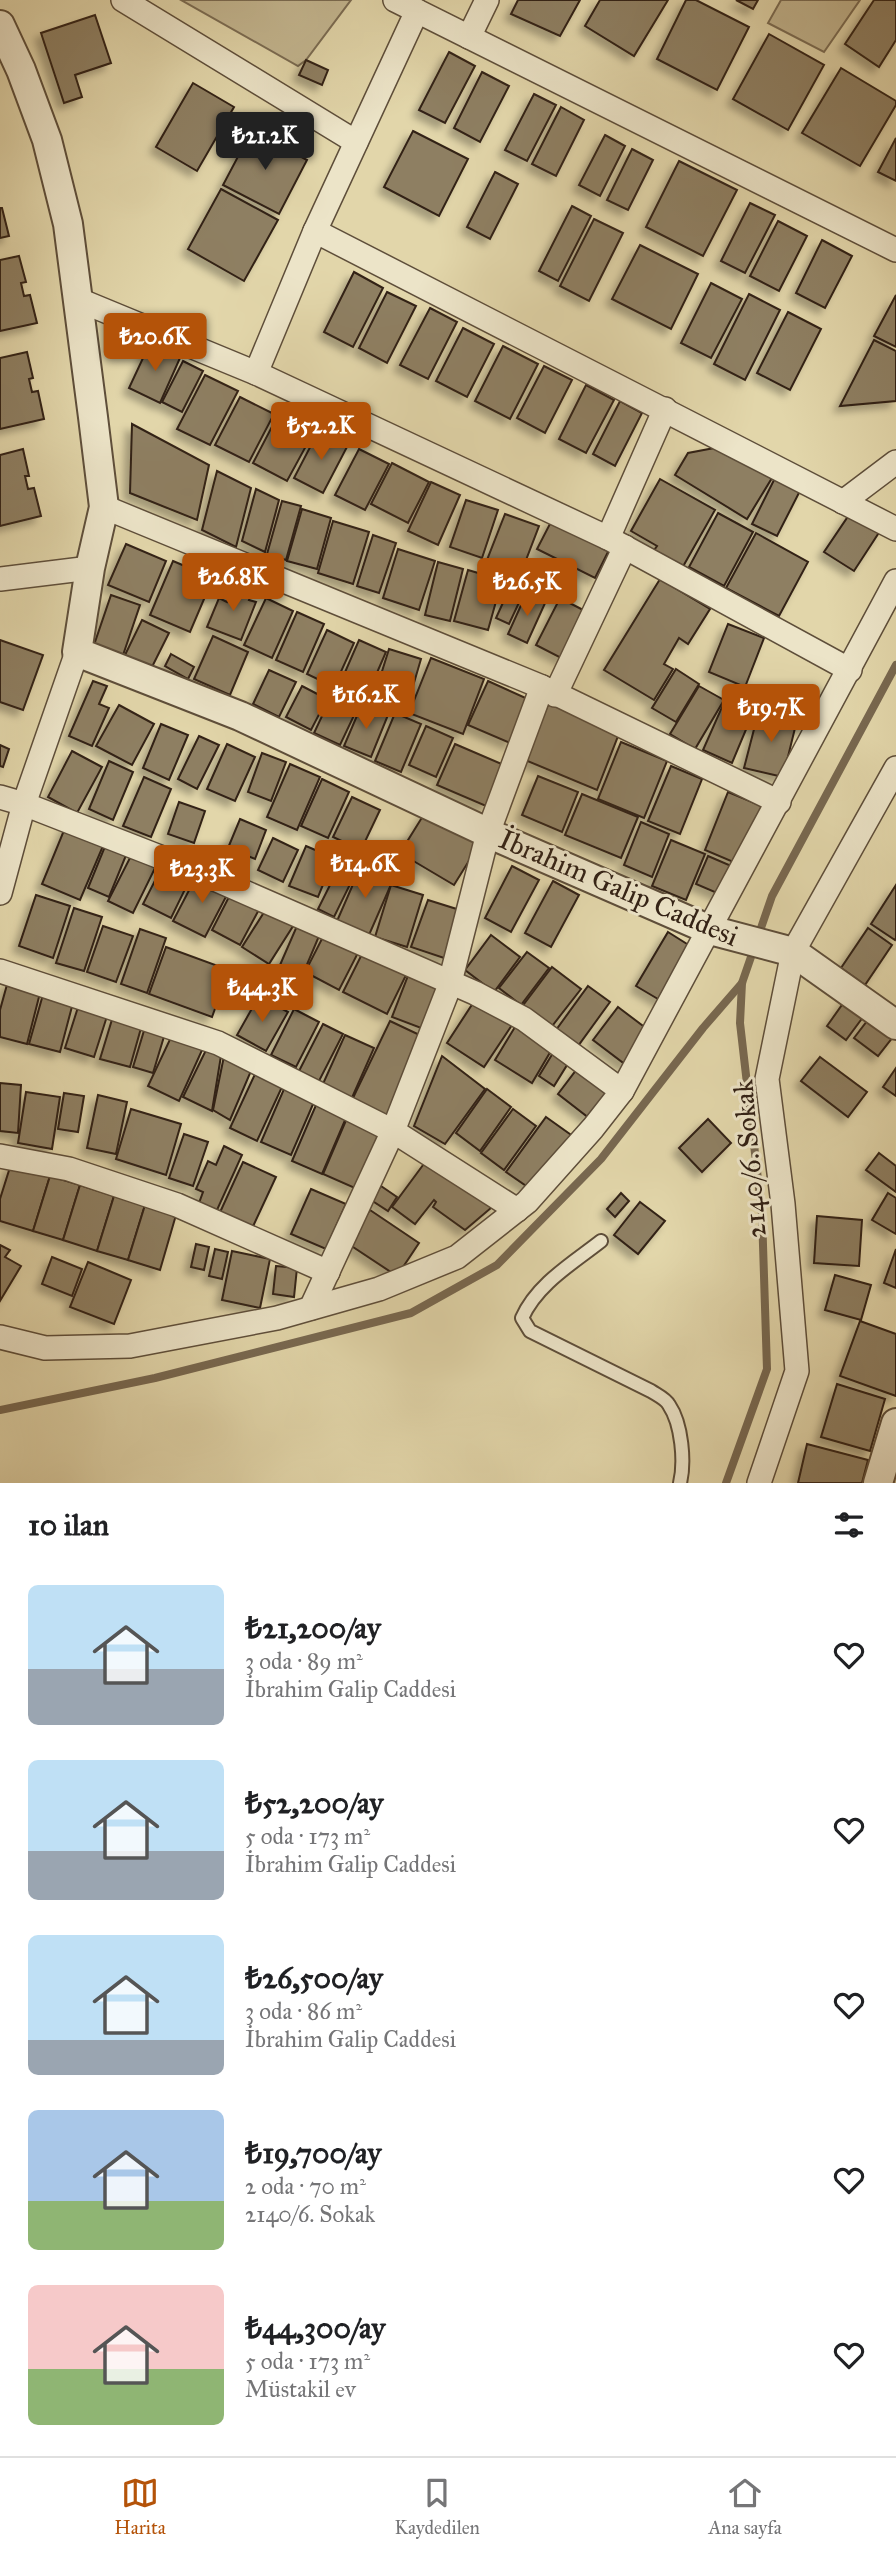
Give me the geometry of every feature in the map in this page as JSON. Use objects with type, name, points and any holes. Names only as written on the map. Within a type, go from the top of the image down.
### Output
[{"type":"street","points":[[123,0],[356,142]]},
{"type":"street","points":[[395,0],[896,250]]},
{"type":"street","points":[[469,37],[487,0]]},
{"type":"street","points":[[256,373],[315,230],[417,11]]},
{"type":"street","points":[[0,25],[22,70],[47,140],[68,223],[104,507],[90,568],[76,652],[24,804],[0,893]]},
{"type":"street","points":[[315,230],[896,529]]},
{"type":"street","points":[[79,300],[256,373],[617,542],[850,670]]},
{"type":"street","points":[[311,1308],[393,1131],[450,982],[488,833],[617,542],[665,410]]},
{"type":"street","points":[[843,502],[896,462]]},
{"type":"street","points":[[104,507],[549,691],[779,802]]},
{"type":"street","points":[[0,579],[90,568]]},
{"type":"street","points":[[0,1336],[45,1348],[130,1346],[277,1318],[379,1289],[457,1257],[527,1202],[622,1091],[896,581]]},
{"type":"street","name":"İbrahim Galip Caddesi","points":[[76,652],[240,716],[488,833],[710,930],[793,953],[896,1025]]},
{"type":"street","name":"2140/6. Sokak","points":[[760,1483],[797,1371],[783,1204],[768,1079],[793,953],[896,768]]},
{"type":"street","points":[[0,797],[201,873],[450,982],[524,1019],[622,1091]]},
{"type":"street","points":[[0,971],[218,1043],[393,1131],[517,1210]]},
{"type":"street","points":[[0,1156],[69,1169],[177,1205],[328,1272]]},
{"type":"street","points":[[878,1483],[896,1423]]},
{"type":"lane","points":[[601,1241],[538,1292],[522,1318],[530,1331],[651,1391],[669,1404],[681,1436],[680,1483]]},
{"type":"shaded area","points":[[181,0],[351,0],[306,60],[298,66]]},
{"type":"shaded area","points":[[781,0],[860,0],[824,52],[768,23]]},
{"type":"building","points":[[518,0],[580,0],[560,36],[511,14]]},
{"type":"building","points":[[600,0],[668,0],[634,56],[585,26]]},
{"type":"building","points":[[686,0],[696,0],[749,27],[717,90],[657,59]]},
{"type":"building","points":[[736,0],[758,0],[753,9]]},
{"type":"building","points":[[874,0],[896,0],[896,40],[879,67],[845,44]]},
{"type":"building","points":[[95,15],[111,63],[75,75],[82,97],[64,103],[41,33]]},
{"type":"building","points":[[769,34],[824,65],[788,130],[733,99]]},
{"type":"building","points":[[449,52],[475,66],[445,123],[419,110]]},
{"type":"building","points":[[306,60],[328,70],[322,85],[299,75]]},
{"type":"building","points":[[841,68],[896,101],[860,166],[802,133]]},
{"type":"building","points":[[482,72],[509,86],[480,142],[454,128]]},
{"type":"building","points":[[193,83],[234,107],[197,171],[156,147]]},
{"type":"building","points":[[534,94],[556,105],[527,161],[505,150]]},
{"type":"building","points":[[561,107],[584,120],[556,176],[532,164]]},
{"type":"building","points":[[252,130],[307,160],[279,214],[223,185]]},
{"type":"building","points":[[413,131],[468,159],[439,216],[384,187]]},
{"type":"building","points":[[605,135],[625,146],[600,196],[579,185]]},
{"type":"building","points":[[896,138],[896,181],[878,172]]},
{"type":"building","points":[[632,149],[653,160],[628,210],[607,200]]},
{"type":"building","points":[[679,161],[737,190],[703,256],[646,227]]},
{"type":"building","points":[[495,172],[518,184],[490,239],[467,227]]},
{"type":"building","points":[[221,189],[278,220],[244,281],[188,249]]},
{"type":"building","points":[[750,203],[775,215],[745,273],[721,261]]},
{"type":"building","points":[[572,206],[591,216],[558,281],[539,271]]},
{"type":"building","points":[[0,208],[9,236],[0,238]]},
{"type":"building","points":[[594,219],[623,233],[589,301],[560,286]]},
{"type":"building","points":[[778,221],[807,236],[779,291],[750,276]]},
{"type":"building","points":[[822,240],[852,256],[825,308],[796,293]]},
{"type":"building","points":[[640,245],[698,274],[671,329],[612,299]]},
{"type":"building","points":[[19,256],[26,282],[21,283],[24,296],[30,295],[37,323],[0,331],[0,260]]},
{"type":"building","points":[[354,272],[383,288],[353,347],[324,332]]},
{"type":"building","points":[[711,283],[742,299],[711,358],[681,343]]},
{"type":"building","points":[[387,292],[416,306],[387,363],[359,348]]},
{"type":"building","points":[[749,294],[780,310],[745,380],[714,364]]},
{"type":"building","points":[[896,295],[896,347],[874,336]]},
{"type":"building","points":[[430,308],[457,322],[428,379],[400,365]]},
{"type":"building","points":[[788,312],[821,329],[790,390],[757,373]]},
{"type":"building","points":[[463,328],[494,344],[467,397],[436,381]]},
{"type":"building","points":[[874,340],[896,351],[896,401],[840,406]]},
{"type":"building","points":[[150,343],[180,358],[160,403],[129,388]]},
{"type":"building","points":[[503,346],[538,364],[510,419],[475,401]]},
{"type":"building","points":[[27,352],[33,378],[29,379],[32,392],[38,391],[44,419],[0,429],[0,358]]},
{"type":"building","points":[[183,361],[203,371],[182,412],[162,402]]},
{"type":"building","points":[[544,366],[572,380],[545,433],[517,418]]},
{"type":"building","points":[[205,375],[238,391],[210,445],[177,429]]},
{"type":"building","points":[[586,385],[614,400],[586,453],[559,439]]},
{"type":"building","points":[[240,397],[274,414],[249,462],[215,445]]},
{"type":"building","points":[[620,401],[642,413],[615,466],[593,454]]},
{"type":"building","points":[[277,417],[312,435],[287,481],[253,463]]},
{"type":"building","points":[[132,424],[209,465],[197,520],[130,493]]},
{"type":"building","points":[[319,430],[348,445],[323,493],[294,478]]},
{"type":"building","points":[[730,445],[775,473],[747,519],[675,475],[688,453]]},
{"type":"building","points":[[23,449],[29,476],[25,476],[28,489],[34,488],[41,516],[0,526],[0,455]]},
{"type":"building","points":[[359,449],[389,464],[365,510],[335,495]]},
{"type":"building","points":[[392,463],[429,482],[408,523],[371,504]]},
{"type":"building","points":[[217,471],[251,488],[236,547],[202,530]]},
{"type":"building","points":[[778,472],[803,485],[777,536],[752,524]]},
{"type":"building","points":[[660,479],[715,510],[681,570],[652,553],[657,546],[631,531]]},
{"type":"building","points":[[431,482],[460,495],[438,545],[408,531]]},
{"type":"building","points":[[256,489],[279,500],[265,552],[242,541]]},
{"type":"building","points":[[466,500],[498,510],[482,558],[450,547]]},
{"type":"building","points":[[282,501],[301,506],[286,560],[267,554]]},
{"type":"building","points":[[302,509],[331,518],[317,569],[287,561]]},
{"type":"building","points":[[851,512],[880,531],[854,571],[824,552]]},
{"type":"building","points":[[718,513],[753,532],[724,586],[689,567]]},
{"type":"building","points":[[505,514],[539,526],[521,573],[487,560]]},
{"type":"building","points":[[553,518],[611,546],[595,578],[537,549]]},
{"type":"building","points":[[333,521],[369,532],[353,584],[318,573]]},
{"type":"building","points":[[756,533],[808,562],[779,616],[726,588]]},
{"type":"building","points":[[373,535],[396,543],[379,593],[357,586]]},
{"type":"building","points":[[126,544],[166,561],[149,602],[108,585]]},
{"type":"building","points":[[398,549],[435,561],[419,610],[383,598]]},
{"type":"building","points":[[173,561],[213,578],[190,632],[150,615]]},
{"type":"building","points":[[438,562],[463,569],[450,621],[425,615]]},
{"type":"building","points":[[468,570],[502,580],[488,630],[454,621]]},
{"type":"building","points":[[660,579],[710,609],[688,644],[679,638],[664,664],[673,669],[654,700],[604,670]]},
{"type":"building","points":[[234,583],[253,591],[249,600],[256,602],[241,640],[207,627],[219,598],[227,602]]},
{"type":"building","points":[[511,585],[524,592],[509,624],[496,618]]},
{"type":"building","points":[[527,592],[546,601],[527,643],[508,634]]},
{"type":"building","points":[[111,595],[140,605],[122,658],[93,648]]},
{"type":"building","points":[[266,598],[293,611],[272,658],[244,645]]},
{"type":"building","points":[[560,598],[589,613],[565,660],[536,645]]},
{"type":"building","points":[[297,612],[324,624],[303,672],[276,660]]},
{"type":"building","points":[[142,620],[169,633],[151,669],[124,657]]},
{"type":"building","points":[[728,624],[764,638],[745,687],[709,672]]},
{"type":"building","points":[[327,630],[354,643],[334,687],[307,674]]},
{"type":"building","points":[[213,636],[248,652],[230,695],[194,679]]},
{"type":"building","points":[[0,640],[43,655],[23,710],[0,702]]},
{"type":"building","points":[[359,640],[386,652],[366,698],[339,686]]},
{"type":"building","points":[[389,649],[421,659],[406,710],[373,700]]},
{"type":"building","points":[[171,654],[194,667],[188,679],[165,666]]},
{"type":"building","points":[[431,658],[484,679],[463,734],[409,713]]},
{"type":"building","points":[[676,669],[699,684],[676,722],[652,708]]},
{"type":"building","points":[[269,670],[296,682],[279,717],[253,704]]},
{"type":"building","points":[[93,681],[107,686],[99,704],[109,708],[92,746],[69,736]]},
{"type":"building","points":[[488,681],[530,700],[510,743],[468,725]]},
{"type":"building","points":[[302,686],[327,699],[311,730],[286,717]]},
{"type":"building","points":[[699,686],[724,700],[695,749],[670,734]]},
{"type":"building","points":[[332,695],[358,707],[340,745],[314,733]]},
{"type":"building","points":[[549,702],[620,731],[597,790],[525,760]]},
{"type":"building","points":[[362,704],[388,715],[371,757],[344,746]]},
{"type":"building","points":[[119,705],[154,724],[132,765],[96,746]]},
{"type":"building","points":[[722,707],[750,720],[732,763],[703,750]]},
{"type":"building","points":[[759,710],[797,720],[783,777],[744,768]]},
{"type":"building","points":[[395,713],[421,724],[401,772],[375,761]]},
{"type":"building","points":[[161,724],[188,735],[169,780],[143,768]]},
{"type":"building","points":[[426,726],[453,738],[436,777],[409,765]]},
{"type":"building","points":[[199,736],[219,745],[197,789],[178,779]]},
{"type":"building","points":[[621,742],[667,761],[644,818],[598,799]]},
{"type":"building","points":[[227,744],[255,757],[235,801],[207,789]]},
{"type":"building","points":[[455,744],[504,765],[486,806],[437,785]]},
{"type":"building","points":[[0,745],[9,749],[3,767],[0,766]]},
{"type":"building","points":[[72,751],[102,767],[77,813],[48,797]]},
{"type":"building","points":[[262,753],[286,762],[271,801],[248,792]]},
{"type":"building","points":[[109,761],[133,772],[113,820],[89,809]]},
{"type":"building","points":[[290,764],[320,777],[297,830],[267,817]]},
{"type":"building","points":[[671,766],[702,779],[680,834],[648,821]]},
{"type":"building","points":[[538,776],[578,792],[562,832],[522,815]]},
{"type":"building","points":[[144,777],[171,789],[151,837],[123,826]]},
{"type":"building","points":[[322,779],[349,792],[328,838],[301,826]]},
{"type":"building","points":[[728,792],[762,806],[738,864],[705,850]]},
{"type":"building","points":[[582,794],[638,817],[621,858],[565,835]]},
{"type":"building","points":[[352,797],[380,810],[361,850],[333,837]]},
{"type":"building","points":[[179,802],[205,811],[194,843],[168,834]]},
{"type":"building","points":[[426,811],[480,843],[454,885],[400,853]]},
{"type":"building","points":[[240,819],[266,830],[255,859],[228,848]]},
{"type":"building","points":[[641,822],[669,834],[652,877],[624,865]]},
{"type":"building","points":[[67,823],[106,839],[80,900],[42,884]]},
{"type":"building","points":[[273,838],[298,850],[283,882],[258,870]]},
{"type":"building","points":[[108,839],[129,848],[109,897],[88,888]]},
{"type":"building","points":[[671,840],[705,854],[686,900],[652,886]]},
{"type":"building","points":[[306,846],[334,858],[318,897],[289,886]]},
{"type":"building","points":[[135,848],[159,860],[133,913],[108,901]]},
{"type":"building","points":[[708,856],[736,868],[724,896],[696,884]]},
{"type":"building","points":[[343,859],[359,866],[334,917],[318,909]]},
{"type":"building","points":[[165,861],[192,875],[171,918],[143,904]]},
{"type":"building","points":[[361,866],[393,880],[369,935],[337,921]]},
{"type":"building","points":[[512,866],[539,880],[511,932],[485,918]]},
{"type":"building","points":[[198,873],[230,889],[205,937],[173,921]]},
{"type":"building","points":[[553,881],[579,895],[551,947],[525,933]]},
{"type":"building","points":[[391,885],[423,895],[407,947],[375,937]]},
{"type":"building","points":[[896,885],[896,938],[895,940],[871,924]]},
{"type":"building","points":[[233,889],[262,904],[240,945],[212,930]]},
{"type":"building","points":[[36,895],[70,906],[53,958],[19,946]]},
{"type":"building","points":[[428,900],[463,911],[447,959],[411,947]]},
{"type":"building","points":[[268,906],[295,923],[269,964],[242,947]]},
{"type":"building","points":[[74,908],[102,917],[84,971],[56,963]]},
{"type":"building","points":[[300,919],[322,929],[303,974],[280,965]]},
{"type":"building","points":[[103,926],[133,936],[116,982],[87,972]]},
{"type":"building","points":[[868,928],[892,945],[865,985],[841,968]]},
{"type":"building","points":[[140,929],[166,938],[147,993],[121,984]]},
{"type":"building","points":[[327,929],[361,947],[339,990],[305,972]]},
{"type":"building","points":[[668,932],[695,949],[663,1002],[636,986]]},
{"type":"building","points":[[491,935],[520,957],[494,992],[465,970]]},
{"type":"building","points":[[166,947],[229,970],[212,1017],[149,994]]},
{"type":"building","points":[[365,948],[409,969],[387,1014],[343,992]]},
{"type":"building","points":[[527,952],[549,968],[521,1005],[499,988]]},
{"type":"building","points":[[552,967],[581,989],[549,1030],[521,1008]]},
{"type":"building","points":[[411,968],[448,982],[429,1031],[392,1017]]},
{"type":"building","points":[[8,981],[41,989],[27,1044],[0,1037],[0,1010]]},
{"type":"building","points":[[588,986],[610,1002],[578,1046],[556,1030]]},
{"type":"building","points":[[44,991],[74,999],[60,1052],[29,1044]]},
{"type":"building","points":[[849,995],[869,1009],[846,1040],[827,1026]]},
{"type":"building","points":[[259,996],[288,1012],[266,1051],[237,1035]]},
{"type":"building","points":[[475,1000],[512,1025],[484,1067],[447,1043]]},
{"type":"building","points":[[80,1001],[109,1010],[94,1057],[65,1048]]},
{"type":"building","points":[[618,1007],[651,1032],[626,1065],[593,1040]]},
{"type":"building","points":[[294,1009],[319,1022],[296,1067],[271,1055]]},
{"type":"building","points":[[874,1012],[896,1033],[878,1056],[854,1038]]},
{"type":"building","points":[[114,1013],[143,1021],[130,1067],[100,1059]]},
{"type":"building","points":[[390,1021],[426,1038],[387,1119],[351,1102]]},
{"type":"building","points":[[518,1022],[555,1044],[532,1083],[495,1060]]},
{"type":"building","points":[[146,1024],[166,1030],[153,1073],[133,1067]]},
{"type":"building","points":[[323,1024],[343,1034],[319,1081],[299,1071]]},
{"type":"building","points":[[173,1033],[203,1048],[179,1101],[148,1086]]},
{"type":"building","points":[[345,1035],[374,1048],[351,1100],[322,1086]]},
{"type":"building","points":[[556,1048],[572,1057],[554,1086],[539,1076]]},
{"type":"building","points":[[206,1050],[221,1056],[212,1111],[183,1097]]},
{"type":"building","points":[[224,1056],[251,1071],[230,1120],[213,1110]]},
{"type":"building","points":[[442,1056],[485,1089],[445,1144],[414,1126]]},
{"type":"building","points":[[820,1057],[867,1092],[848,1117],[801,1081]]},
{"type":"building","points":[[580,1065],[611,1089],[589,1118],[558,1094]]},
{"type":"building","points":[[896,1068],[896,1096],[883,1087]]},
{"type":"building","points":[[255,1074],[282,1087],[257,1141],[230,1128]]},
{"type":"building","points":[[0,1083],[21,1085],[18,1133],[0,1131]]},
{"type":"building","points":[[284,1089],[314,1102],[291,1155],[261,1142]]},
{"type":"building","points":[[487,1089],[511,1107],[480,1151],[456,1133]]},
{"type":"building","points":[[26,1092],[60,1097],[52,1149],[18,1143]]},
{"type":"building","points":[[64,1093],[84,1096],[78,1132],[58,1129]]},
{"type":"building","points":[[98,1095],[127,1102],[116,1154],[87,1148]]},
{"type":"building","points":[[316,1105],[346,1118],[322,1174],[292,1161]]},
{"type":"building","points":[[131,1109],[181,1124],[166,1175],[116,1159]]},
{"type":"building","points":[[513,1109],[536,1126],[504,1170],[481,1153]]},
{"type":"building","points":[[546,1117],[574,1137],[535,1192],[506,1172]]},
{"type":"building","points":[[347,1118],[382,1133],[357,1189],[323,1174]]},
{"type":"building","points":[[708,1119],[731,1143],[702,1172],[679,1148]]},
{"type":"building","points":[[184,1134],[208,1142],[193,1186],[169,1178]]},
{"type":"building","points":[[224,1146],[242,1155],[217,1210],[199,1203],[203,1192],[196,1189],[208,1161],[216,1165]]},
{"type":"building","points":[[879,1153],[896,1166],[896,1192],[866,1170]]},
{"type":"building","points":[[426,1161],[498,1202],[465,1230],[433,1207],[436,1202],[434,1200],[415,1224],[392,1207]]},
{"type":"building","points":[[243,1162],[276,1177],[249,1235],[216,1221]]},
{"type":"building","points":[[11,1164],[50,1176],[33,1231],[0,1221],[0,1199]]},
{"type":"building","points":[[50,1176],[80,1185],[63,1240],[33,1231]]},
{"type":"building","points":[[80,1185],[114,1196],[97,1251],[63,1240]]},
{"type":"building","points":[[381,1186],[397,1197],[388,1211],[371,1200]]},
{"type":"building","points":[[311,1189],[346,1204],[326,1249],[291,1234]]},
{"type":"building","points":[[621,1193],[629,1201],[615,1217],[607,1209]]},
{"type":"building","points":[[888,1193],[896,1198],[896,1234],[872,1220]]},
{"type":"building","points":[[114,1196],[145,1205],[128,1260],[97,1251]]},
{"type":"building","points":[[640,1202],[665,1221],[638,1254],[614,1235]]},
{"type":"building","points":[[145,1205],[176,1215],[160,1270],[128,1260]]},
{"type":"building","points":[[370,1210],[419,1243],[397,1276],[347,1243]]},
{"type":"building","points":[[817,1216],[862,1220],[859,1266],[814,1263]]},
{"type":"building","points":[[196,1244],[209,1247],[204,1270],[191,1267]]},
{"type":"building","points":[[0,1245],[10,1250],[5,1257],[21,1266],[0,1301]]},
{"type":"building","points":[[215,1249],[228,1252],[222,1279],[209,1276]]},
{"type":"building","points":[[896,1249],[896,1288],[884,1283]]},
{"type":"building","points":[[232,1251],[270,1259],[260,1308],[222,1300]]},
{"type":"building","points":[[52,1257],[82,1269],[72,1296],[42,1284]]},
{"type":"building","points":[[88,1262],[131,1280],[114,1324],[70,1307]]},
{"type":"building","points":[[276,1266],[297,1268],[294,1297],[273,1294]]},
{"type":"building","points":[[835,1275],[871,1285],[861,1320],[825,1310]]},
{"type":"building","points":[[860,1321],[896,1334],[896,1396],[840,1376]]},
{"type":"building","points":[[837,1384],[885,1399],[870,1451],[821,1437]]},
{"type":"building","points":[[807,1444],[868,1460],[862,1483],[798,1483]]},
{"type":"waterway","points":[[726,1483],[767,1369],[762,1214],[740,1023],[742,983],[772,896],[896,665]]},
{"type":"waterway","points":[[0,1410],[155,1378],[411,1313],[497,1265],[601,1159],[703,1028],[742,983]]}]
